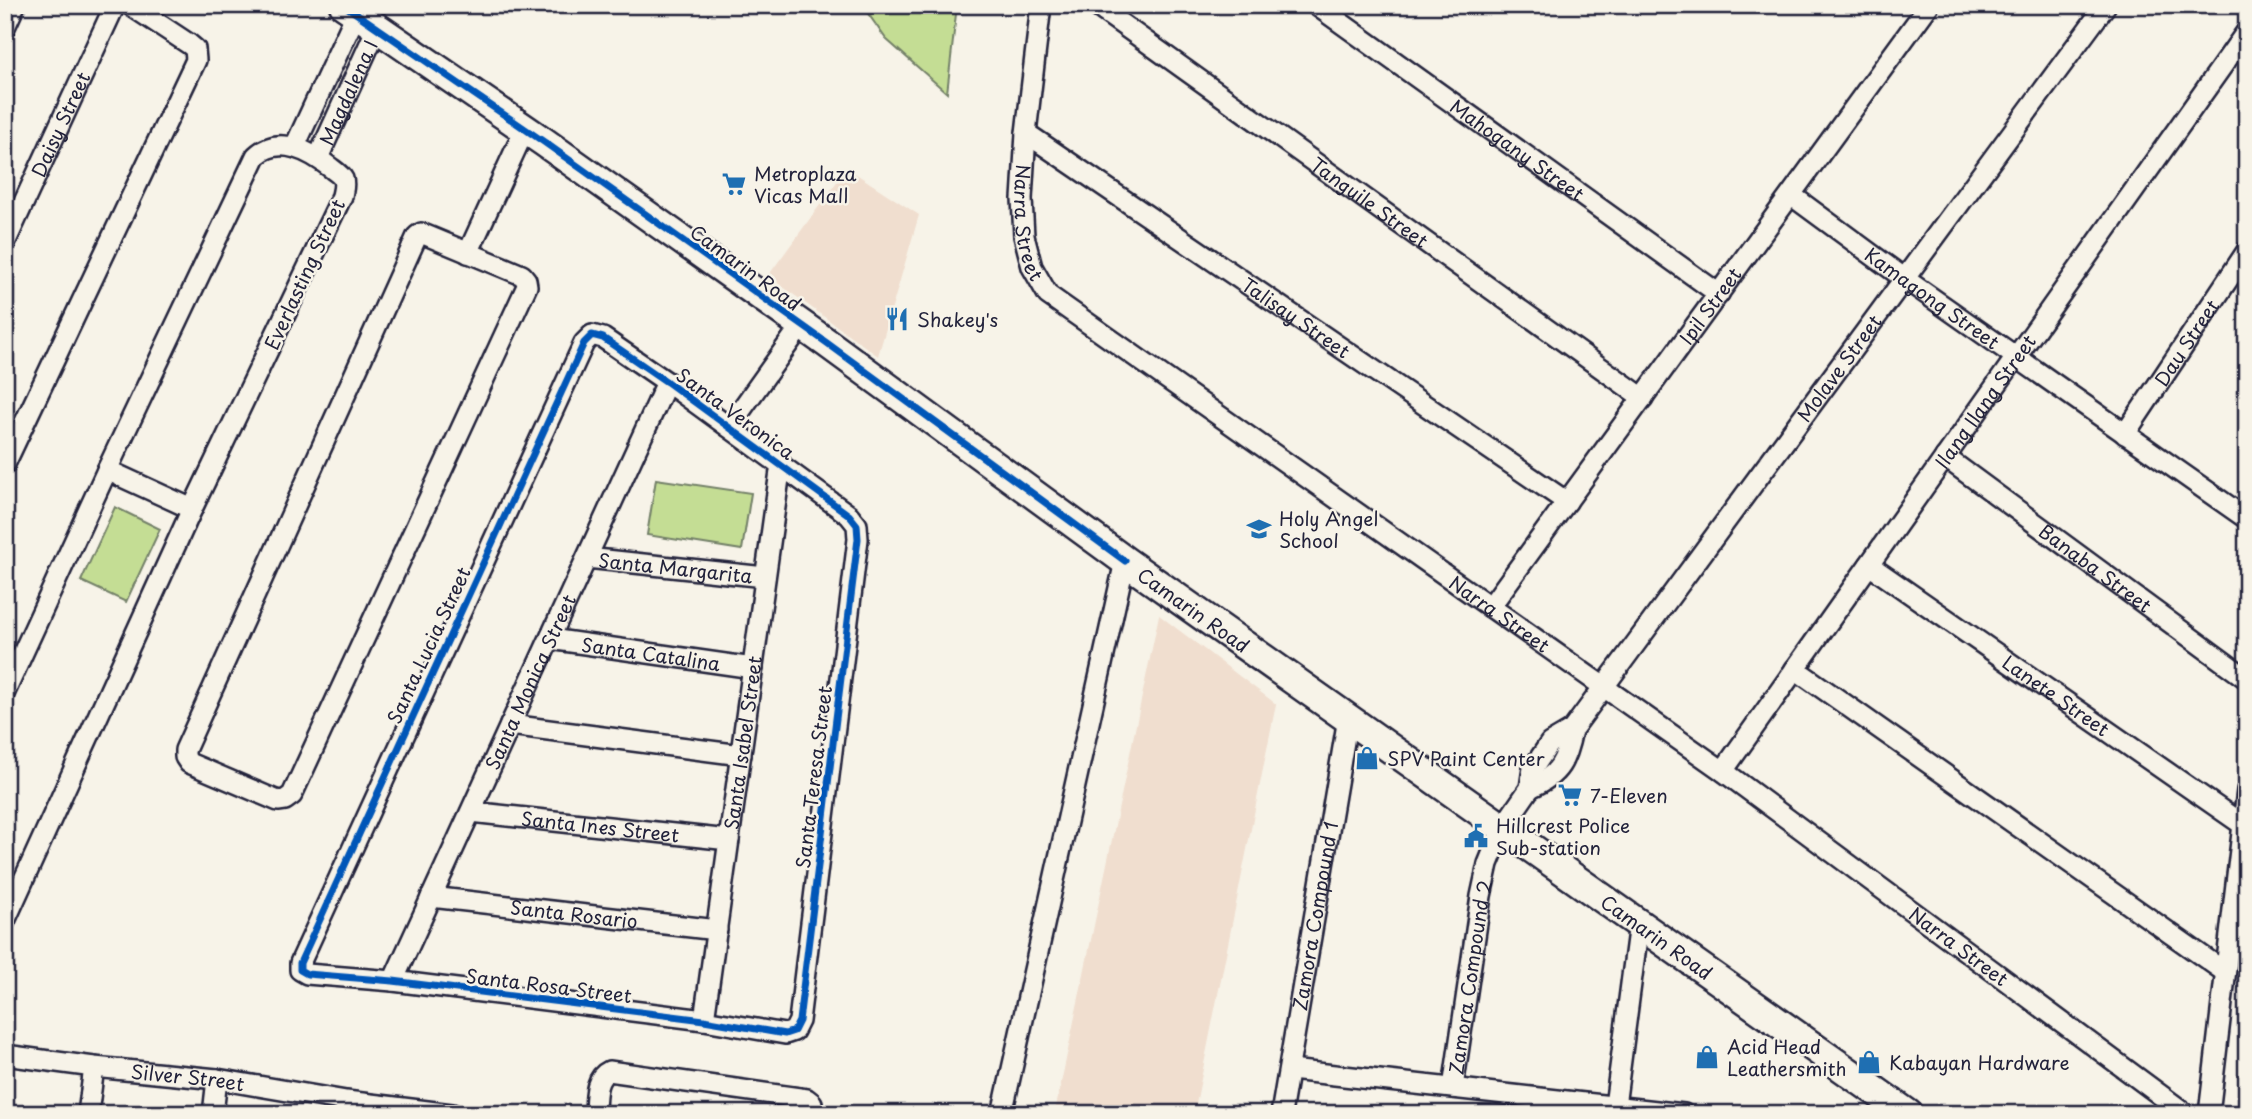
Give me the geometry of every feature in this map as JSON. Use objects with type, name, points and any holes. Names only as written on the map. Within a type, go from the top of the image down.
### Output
[{"type":"main road","name":"Camarin Road","points":[[359,16],[525,129],[1125,561],[1908,1114]]},
{"type":"street","points":[[5,27],[15,5]]},
{"type":"street","name":"Daisy Street","points":[[5,243],[115,5]]},
{"type":"street","points":[[5,464],[196,60],[195,49],[189,44],[130,5]]},
{"type":"street","name":"Narra Street","points":[[1041,5],[1026,133],[1022,199],[1024,236],[1032,267],[1048,295],[1723,771],[2186,1114]]},
{"type":"street","name":"Tanguile Street","points":[[1095,5],[1643,398]]},
{"type":"street","name":"Mahogany Street","points":[[1316,5],[1719,294]]},
{"type":"street","name":"Ipil Street","points":[[1490,607],[1929,5]]},
{"type":"street","name":"Molave Street","points":[[1503,827],[1530,788],[1549,780],[1567,755],[1572,730],[2106,5]]},
{"type":"street","name":"Magdalena I","points":[[295,146],[359,16]]},
{"type":"street","name":"Magdalena I","points":[[318,158],[359,16]]},
{"type":"street","name":"Ilang Ilang Street","points":[[1723,771],[2247,31]]},
{"type":"street","points":[[468,253],[525,129]]},
{"type":"street","name":"Talisay Street","points":[[1026,133],[1567,502]]},
{"type":"street","points":[[5,692],[256,156],[263,149],[295,146]]},
{"type":"street","name":"Everlasting Street","points":[[5,921],[192,509],[342,196],[342,177],[318,158],[295,146]]},
{"type":"street","name":"Kamagong Street","points":[[1791,195],[1905,279],[2247,519]]},
{"type":"street","points":[[421,233],[427,234],[468,253],[522,275],[527,286],[292,795],[278,801],[189,762],[185,757],[185,750],[417,236],[421,233]]},
{"type":"street","name":"Dau Street","points":[[2125,434],[2247,251]]},
{"type":"street","points":[[729,427],[801,326]]},
{"type":"street","name":"Santa Veronica","points":[[592,335],[603,338],[667,382],[849,515],[856,525]]},
{"type":"street","name":"Santa Lucia Street","points":[[300,970],[300,963],[583,344],[592,335]]},
{"type":"street","name":"Santa Monica Street","points":[[393,981],[667,382]]},
{"type":"street","name":"Banaba Street","points":[[1945,457],[2247,678]]},
{"type":"street","name":"Santa Isabel Street","points":[[704,1020],[780,464]]},
{"type":"street","points":[[107,470],[192,509]]},
{"type":"street","name":"Santa Teresa Street","points":[[794,1031],[799,1021],[858,539],[856,525]]},
{"type":"street","name":"Santa Margarita","points":[[587,558],[765,577]]},
{"type":"street","points":[[1002,1114],[1125,561]]},
{"type":"street","name":"Lanete Street","points":[[1869,565],[2243,825]]},
{"type":"street","name":"Santa Catalina","points":[[550,639],[752,668]]},
{"type":"street","points":[[1795,669],[2225,972]]},
{"type":"street","name":"Zamora Compound 1","points":[[1281,1114],[1348,718]]},
{"type":"street","points":[[510,725],[741,755]]},
{"type":"street","points":[[2209,1114],[2247,790]]},
{"type":"street","name":"Santa Ines Street","points":[[471,812],[729,839]]},
{"type":"street","name":"Zamora Compound 2","points":[[1453,1088],[1481,896],[1488,864],[1503,827]]},
{"type":"street","name":"Santa Rosario","points":[[431,897],[717,930]]},
{"type":"street","points":[[1615,1106],[1639,923]]},
{"type":"street","name":"Santa Rosa Street","points":[[300,970],[307,974],[393,981],[704,1020],[785,1034],[794,1031]]},
{"type":"street","name":"Silver Street","points":[[5,1055],[217,1079],[345,1108],[452,1114]]},
{"type":"street","points":[[88,1114],[94,1067]]},
{"type":"street","points":[[1290,1070],[1684,1114]]},
{"type":"street","points":[[595,1114],[598,1081],[602,1074],[609,1071],[807,1099],[813,1109]]},
{"type":"street","points":[[213,1114],[217,1079]]},
{"type":"shaded area","points":[[847,168],[919,215],[878,356],[768,276]]},
{"type":"shaded area","points":[[1159,615],[1276,704],[1194,1114],[1064,1114],[1055,1112]]},
{"type":"green space","points":[[862,5],[957,5],[947,93],[886,39]]},
{"type":"green space","points":[[656,479],[751,493],[742,550],[647,535]]},
{"type":"green space","points":[[115,507],[160,529],[126,602],[81,581]]},
{"type":"cycle path","points":[[344,5],[544,142],[827,343],[1125,561]]},
{"type":"cycle path","points":[[592,335],[603,338],[667,382],[849,515],[857,525],[858,539],[799,1021],[794,1031],[785,1034],[704,1020],[393,981],[307,974],[300,970],[300,963],[584,343],[592,335]]},
{"type":"place","name":"Metroplaza Vicas Mall","points":[[734,184]]},
{"type":"place","name":"Shakey's","points":[[897,319]]},
{"type":"place","name":"Holy Angel School","points":[[1259,529]]},
{"type":"place","name":"SPV Paint Center","points":[[1367,758]]},
{"type":"place","name":"7-Eleven","points":[[1570,795]]},
{"type":"place","name":"Hillcrest Police Sub-station","points":[[1476,836]]},
{"type":"place","name":"Acid Head Leathersmith","points":[[1707,1057]]},
{"type":"place","name":"Kabayan Hardware","points":[[1869,1062]]}]
